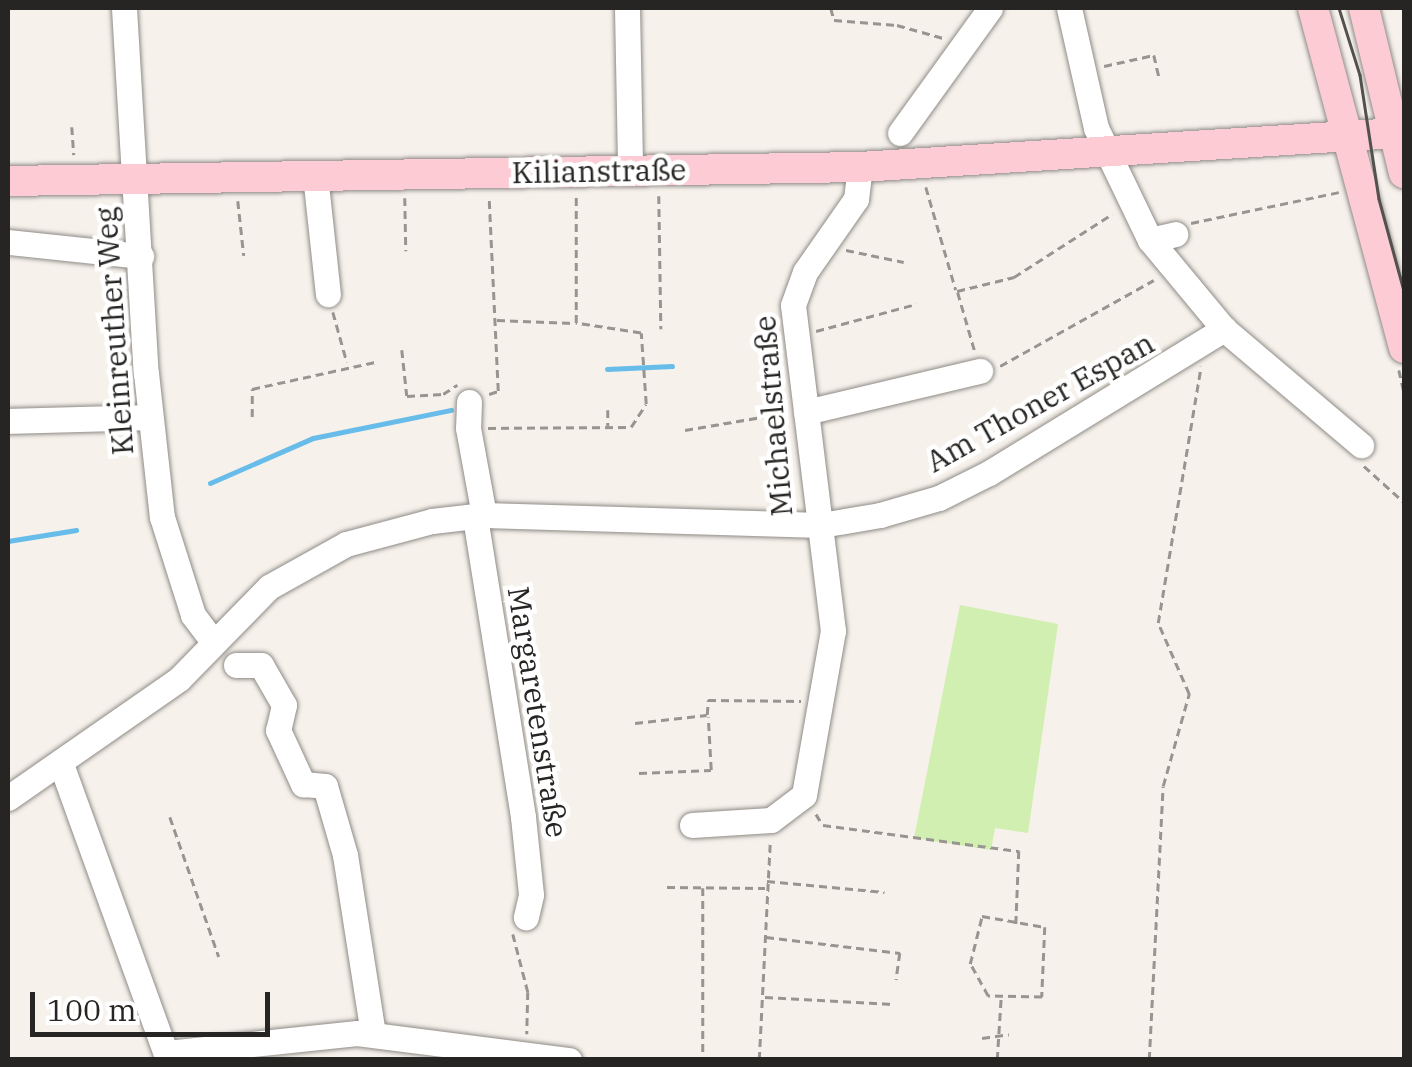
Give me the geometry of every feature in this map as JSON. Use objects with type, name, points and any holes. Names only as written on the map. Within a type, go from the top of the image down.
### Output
[{"type":"main road","points":[[1313,8],[1404,348]]},
{"type":"main road","points":[[1364,8],[1400,122],[1404,173]]},
{"type":"main road","name":"Kilianstraße","points":[[8,181],[234,174],[860,167],[1109,153],[1400,122]]},
{"type":"street","name":"Kleinreuther Weg","points":[[124,8],[150,417],[162,517],[193,615],[212,640]]},
{"type":"street","points":[[627,8],[644,171]]},
{"type":"street","points":[[900,133],[990,8]]},
{"type":"street","points":[[1069,8],[1083,70],[1128,203],[1157,236],[1172,268],[1224,328],[1362,455]]},
{"type":"street","name":"Michaelstraße","points":[[8,798],[179,679],[212,640],[309,560],[389,531],[480,516],[820,525],[793,305],[825,244],[856,198],[860,167]]},
{"type":"street","points":[[314,175],[328,294]]},
{"type":"street","points":[[8,242],[140,256]]},
{"type":"street","name":"Am Thoner Espan","points":[[820,525],[938,498],[1204,346],[1224,328]]},
{"type":"street","points":[[806,412],[980,372]]},
{"type":"street","points":[[469,392],[468,428],[480,516]]},
{"type":"street","points":[[8,421],[150,417]]},
{"type":"street","name":"Margaretenstraße","points":[[480,516],[523,818],[526,916]]},
{"type":"street","points":[[692,826],[770,820],[804,795],[833,631],[820,525]]},
{"type":"street","points":[[236,666],[261,665],[284,705],[278,730],[303,784],[325,786],[346,855],[373,1034]]},
{"type":"street","points":[[61,764],[167,1056],[331,1033],[373,1034],[569,1060]]},
{"type":"path","points":[[832,8],[834,20],[897,25],[963,46]]},
{"type":"path","points":[[1083,70],[1154,55],[1159,77]]},
{"type":"path","points":[[72,127],[72,178]]},
{"type":"path","points":[[919,164],[980,372],[1014,363],[1172,268]]},
{"type":"path","points":[[644,171],[660,329]]},
{"type":"path","points":[[402,350],[406,396],[498,390],[487,172]]},
{"type":"path","points":[[575,172],[576,324]]},
{"type":"path","points":[[405,173],[406,251]]},
{"type":"path","points":[[234,174],[244,256]]},
{"type":"path","points":[[1157,236],[1346,190]]},
{"type":"path","points":[[956,291],[1014,278],[1128,203]]},
{"type":"path","points":[[825,244],[904,262]]},
{"type":"path","points":[[328,294],[347,364]]},
{"type":"path","points":[[794,337],[916,304]]},
{"type":"path","points":[[468,428],[631,426],[646,404],[641,332],[496,320]]},
{"type":"path","points":[[1148,1060],[1163,786],[1189,694],[1158,622],[1204,346]]},
{"type":"path","points":[[252,417],[252,389],[347,364],[375,362]]},
{"type":"path","points":[[608,410],[608,427]]},
{"type":"path","points":[[685,430],[806,412]]},
{"type":"path","points":[[1362,455],[1404,502]]},
{"type":"path","points":[[639,773],[710,770],[708,700],[823,701]]},
{"type":"path","points":[[635,723],[708,715]]},
{"type":"path","points":[[804,795],[823,825],[1018,851],[1016,925]]},
{"type":"path","points":[[170,817],[219,957]]},
{"type":"path","points":[[759,1060],[770,820]]},
{"type":"path","points":[[768,882],[884,892]]},
{"type":"path","points":[[667,887],[767,888]]},
{"type":"path","points":[[703,888],[703,1060]]},
{"type":"path","points":[[526,916],[511,926],[528,992],[526,1056]]},
{"type":"path","points":[[982,916],[1016,925],[1046,927],[1042,997],[1001,996],[988,996],[970,964],[982,916]]},
{"type":"path","points":[[764,937],[900,953],[896,980]]},
{"type":"path","points":[[998,1060],[1001,996]]},
{"type":"path","points":[[762,997],[893,1004]]},
{"type":"path","points":[[982,1038],[1009,1034]]},
{"type":"green space","points":[[960,605],[1058,624],[1028,833],[995,828],[991,850],[914,838]]},
{"type":"waterway","points":[[607,369],[672,366]]},
{"type":"waterway","points":[[210,483],[313,438],[451,410]]},
{"type":"waterway","points":[[8,541],[76,530]]},
{"type":"tram line","points":[[1339,8],[1360,75],[1379,199],[1404,291]]}]
